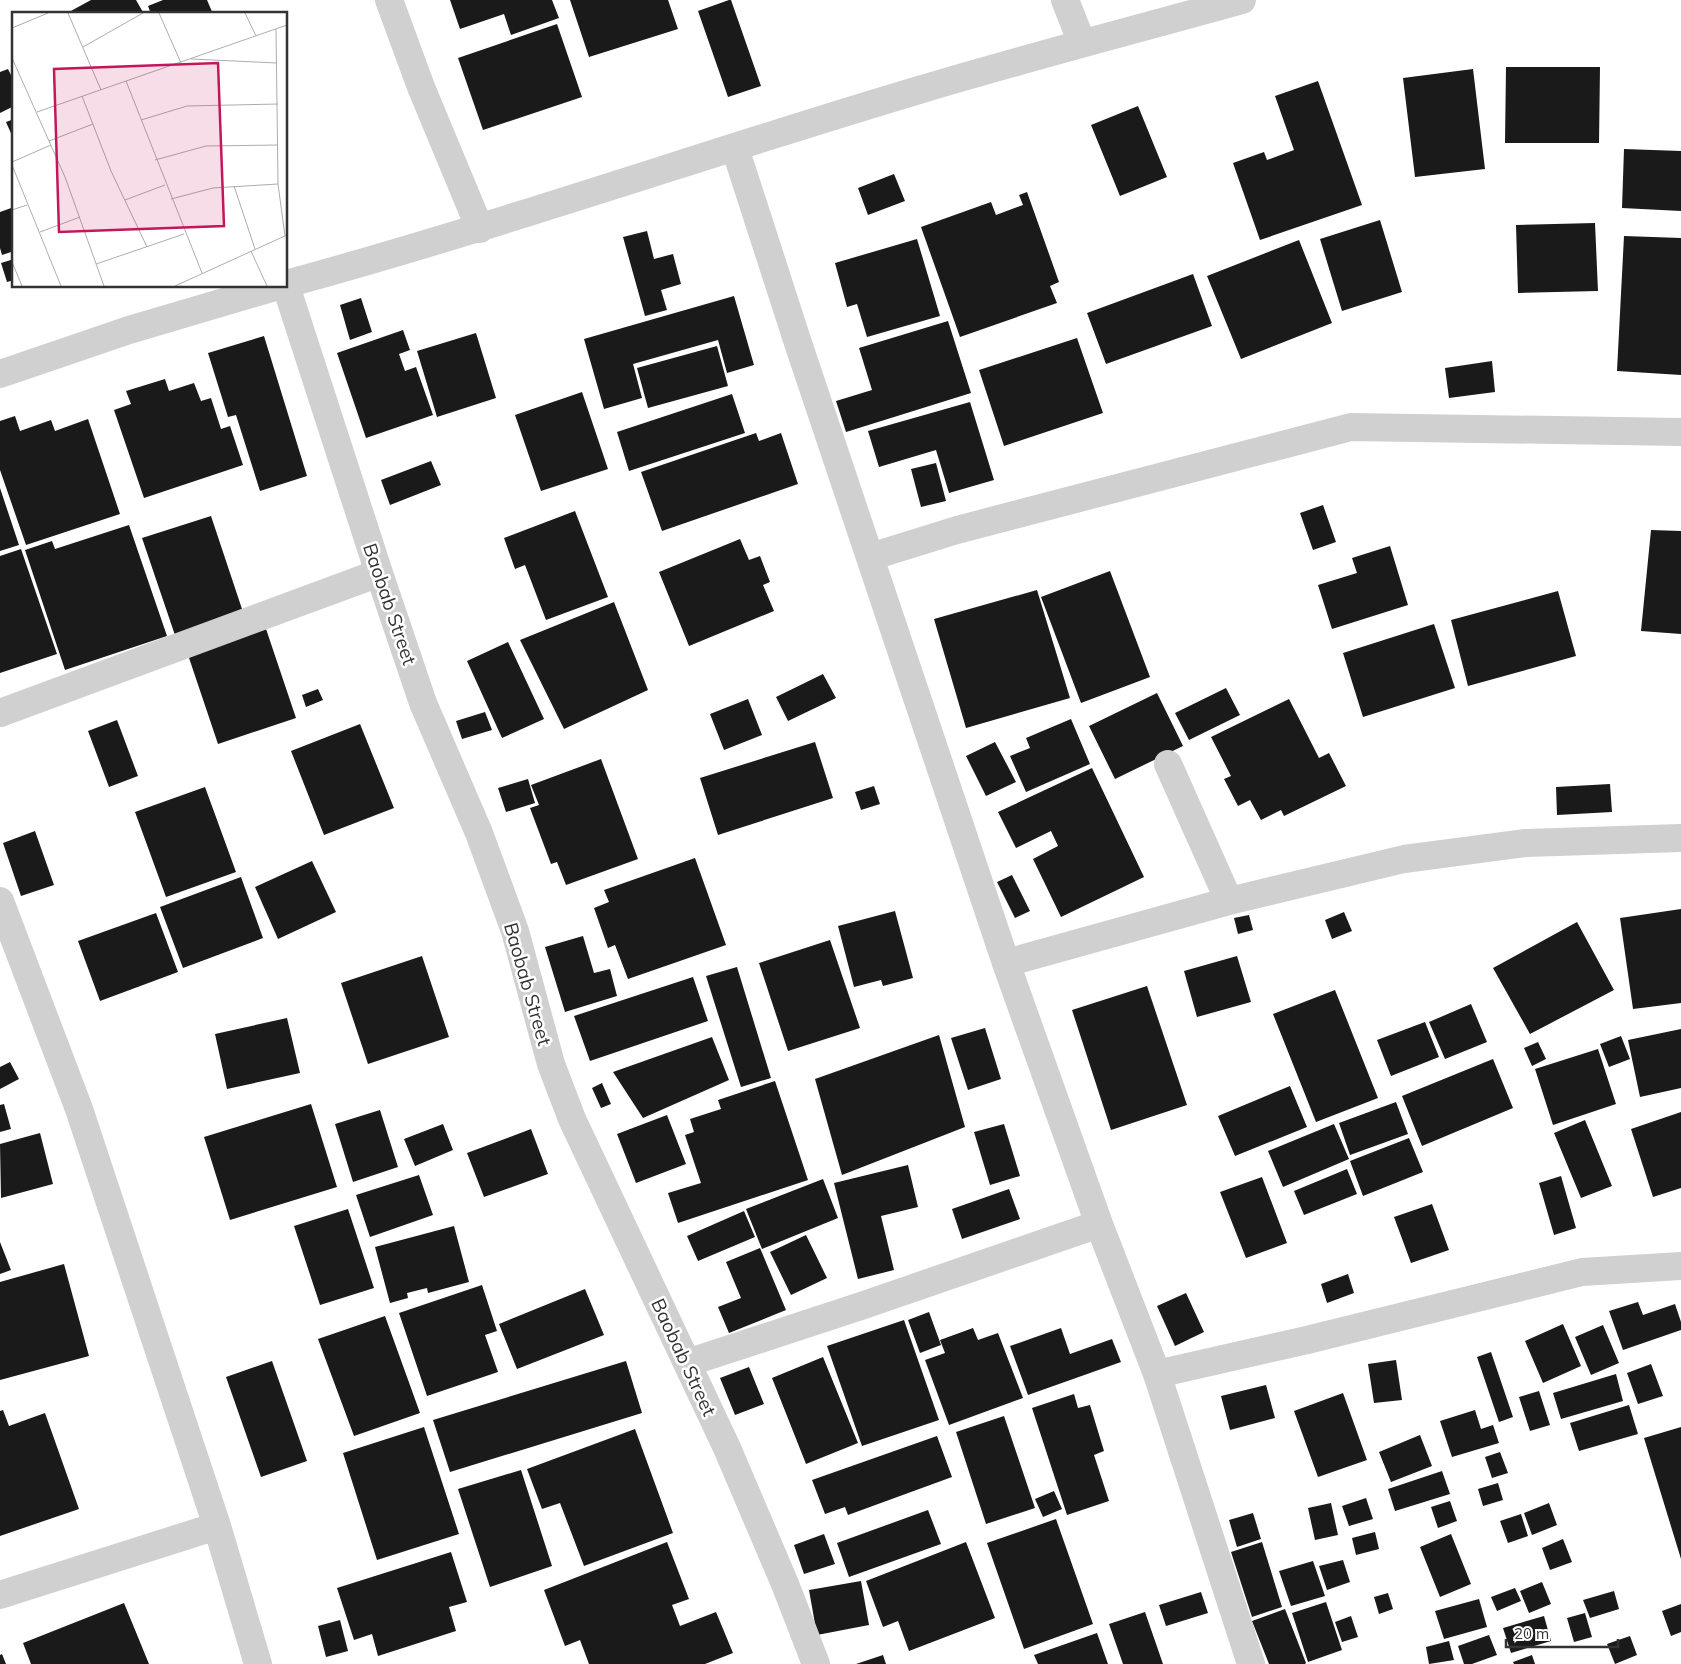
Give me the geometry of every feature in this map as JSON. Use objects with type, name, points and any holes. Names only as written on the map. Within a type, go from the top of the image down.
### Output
[{"type":"street","points":[[389,0],[421,87],[480,228]]},
{"type":"street","points":[[1064,0],[1082,43]]},
{"type":"street","points":[[288,284],[480,228],[918,90],[1242,0]]},
{"type":"street","points":[[735,148],[798,343],[1006,963],[1099,1224],[1157,1374],[1251,1664]]},
{"type":"street","points":[[0,374],[129,330],[271,288]]},
{"type":"street","name":"Baobab Street","points":[[287,288],[379,573],[423,702],[479,833],[515,931],[551,1064],[565,1101],[727,1448],[785,1584],[816,1664]]},
{"type":"street","points":[[870,557],[957,530],[1351,427],[1681,432]]},
{"type":"street","points":[[0,712],[379,573]]},
{"type":"street","points":[[1168,764],[1229,901]]},
{"type":"street","points":[[1006,963],[1229,901],[1404,858],[1526,843],[1681,838]]},
{"type":"street","points":[[0,901],[79,1109],[217,1526],[258,1664]]},
{"type":"street","points":[[687,1363],[864,1305],[1099,1224]]},
{"type":"street","points":[[1157,1374],[1316,1338],[1582,1272],[1681,1266]]},
{"type":"street","points":[[0,1595],[217,1526]]},
{"type":"building","points":[[91,0],[136,0],[143,12],[69,12]]},
{"type":"building","points":[[163,0],[207,0],[212,12],[150,12],[148,6]]},
{"type":"building","points":[[450,0],[552,0],[559,18],[511,35],[504,14],[460,29]]},
{"type":"building","points":[[570,0],[668,0],[678,29],[589,57]]},
{"type":"building","points":[[731,0],[761,86],[728,97],[698,11]]},
{"type":"building","points":[[557,24],[582,97],[483,130],[458,58]]},
{"type":"building","points":[[1506,67],[1600,67],[1599,143],[1505,143]]},
{"type":"building","points":[[8,69],[12,77],[12,107],[0,113],[0,72]]},
{"type":"building","points":[[1473,69],[1485,169],[1415,177],[1403,78]]},
{"type":"building","points":[[1318,81],[1362,205],[1260,240],[1233,163],[1264,152],[1267,160],[1294,150],[1275,96]]},
{"type":"building","points":[[1138,106],[1167,177],[1120,196],[1091,125]]},
{"type":"building","points":[[12,120],[12,136],[6,122]]},
{"type":"building","points":[[1624,149],[1681,151],[1681,211],[1622,208]]},
{"type":"building","points":[[894,174],[905,201],[868,215],[858,188]]},
{"type":"building","points":[[1027,192],[1059,282],[1050,286],[1057,303],[960,337],[921,227],[991,202],[996,215],[1023,205],[1019,195]]},
{"type":"building","points":[[12,208],[12,252],[2,255],[0,248],[0,212]]},
{"type":"building","points":[[1380,220],[1402,292],[1342,311],[1320,239]]},
{"type":"building","points":[[1595,223],[1598,291],[1518,293],[1516,225]]},
{"type":"building","points":[[647,231],[654,259],[673,254],[681,284],[661,290],[667,310],[645,316],[623,237]]},
{"type":"building","points":[[1624,236],[1681,238],[1681,375],[1617,371]]},
{"type":"building","points":[[917,239],[940,316],[867,337],[857,304],[847,307],[835,263]]},
{"type":"building","points":[[1299,240],[1332,323],[1241,359],[1207,276]]},
{"type":"building","points":[[12,260],[12,281],[7,282],[1,263]]},
{"type":"building","points":[[1193,274],[1212,326],[1106,364],[1087,313]]},
{"type":"building","points":[[734,296],[754,365],[727,373],[718,340],[633,364],[642,398],[604,409],[584,339]]},
{"type":"building","points":[[361,298],[372,332],[350,340],[340,305]]},
{"type":"building","points":[[948,321],[971,393],[846,432],[836,401],[872,390],[859,348]]},
{"type":"building","points":[[403,330],[410,350],[399,354],[405,371],[416,367],[433,415],[366,438],[337,353]]},
{"type":"building","points":[[476,333],[496,398],[437,417],[417,351]]},
{"type":"building","points":[[264,336],[307,476],[260,491],[236,415],[228,417],[208,353]]},
{"type":"building","points":[[1077,338],[1103,413],[1004,446],[979,370]]},
{"type":"building","points":[[717,346],[728,386],[648,408],[637,368]]},
{"type":"building","points":[[1492,361],[1495,392],[1449,398],[1445,368]]},
{"type":"building","points":[[165,379],[169,391],[194,383],[201,401],[211,398],[221,429],[230,426],[243,465],[144,498],[114,410],[131,404],[126,391]]},
{"type":"building","points":[[582,392],[608,469],[541,491],[515,415]]},
{"type":"building","points":[[732,394],[745,433],[629,471],[617,432]]},
{"type":"building","points":[[970,402],[994,480],[949,493],[936,450],[879,467],[868,431]]},
{"type":"building","points":[[15,416],[20,431],[51,420],[55,431],[88,419],[120,514],[26,545],[0,470],[0,421]]},
{"type":"building","points":[[756,433],[759,441],[781,433],[798,484],[662,531],[641,472]]},
{"type":"building","points":[[431,461],[441,485],[390,505],[381,480]]},
{"type":"building","points":[[936,463],[946,501],[921,507],[911,469]]},
{"type":"building","points":[[0,488],[19,545],[0,551]]},
{"type":"building","points":[[1323,505],[1336,542],[1313,550],[1300,513]]},
{"type":"building","points":[[575,511],[608,597],[546,620],[525,565],[515,569],[504,538]]},
{"type":"building","points":[[211,516],[246,621],[178,644],[142,538]]},
{"type":"building","points":[[129,525],[167,636],[65,670],[25,550],[52,541],[55,549]]},
{"type":"building","points":[[1651,530],[1681,531],[1681,634],[1641,631]]},
{"type":"building","points":[[740,539],[749,560],[760,556],[770,582],[763,585],[774,611],[689,646],[659,572]]},
{"type":"building","points":[[1390,546],[1408,605],[1332,629],[1318,585],[1357,573],[1352,558]]},
{"type":"building","points":[[21,549],[57,654],[0,673],[0,556]]},
{"type":"building","points":[[1110,571],[1150,677],[1081,703],[1041,597]]},
{"type":"building","points":[[1037,590],[1070,698],[966,728],[934,619]]},
{"type":"building","points":[[1558,591],[1576,656],[1468,686],[1451,620]]},
{"type":"building","points":[[614,602],[648,690],[564,729],[520,640]]},
{"type":"building","points":[[263,620],[296,718],[218,744],[185,646]]},
{"type":"building","points":[[1434,624],[1455,688],[1363,717],[1343,653]]},
{"type":"building","points":[[508,642],[544,719],[502,738],[467,661]]},
{"type":"building","points":[[823,674],[836,698],[788,721],[776,697]]},
{"type":"building","points":[[1226,688],[1240,715],[1189,740],[1175,713]]},
{"type":"building","points":[[318,689],[323,700],[306,707],[302,695]]},
{"type":"building","points":[[1157,693],[1183,746],[1115,779],[1089,726]]},
{"type":"building","points":[[748,699],[762,735],[724,750],[710,714]]},
{"type":"building","points":[[1289,699],[1319,758],[1329,753],[1346,786],[1284,816],[1281,810],[1261,820],[1250,800],[1238,806],[1224,779],[1231,776],[1211,737]]},
{"type":"building","points":[[485,712],[492,730],[462,739],[456,721]]},
{"type":"building","points":[[1071,719],[1090,764],[1026,792],[1010,756],[1030,748],[1026,738]]},
{"type":"building","points":[[117,720],[138,776],[109,787],[88,731]]},
{"type":"building","points":[[360,724],[394,808],[324,835],[291,751]]},
{"type":"building","points":[[815,742],[833,798],[718,835],[700,778]]},
{"type":"building","points":[[995,742],[1016,782],[986,796],[966,756]]},
{"type":"building","points":[[601,759],[638,859],[566,885],[557,862],[551,864],[530,808],[539,805],[531,785]]},
{"type":"building","points":[[1092,768],[1144,877],[1061,917],[1033,859],[1058,846],[1051,831],[1016,848],[998,812]]},
{"type":"building","points":[[528,779],[535,803],[506,812],[498,788]]},
{"type":"building","points":[[1610,784],[1612,812],[1557,815],[1556,787]]},
{"type":"building","points":[[874,786],[880,804],[861,810],[855,792]]},
{"type":"building","points":[[205,787],[236,872],[166,897],[135,812]]},
{"type":"building","points":[[35,831],[54,885],[21,896],[3,843]]},
{"type":"building","points":[[695,858],[726,945],[628,979],[615,945],[608,948],[594,908],[609,902],[604,890]]},
{"type":"building","points":[[312,861],[336,912],[278,939],[255,887]]},
{"type":"building","points":[[1012,875],[1030,911],[1015,918],[997,882]]},
{"type":"building","points":[[241,877],[263,938],[183,968],[160,907]]},
{"type":"building","points":[[1681,909],[1681,1003],[1633,1009],[1620,918]]},
{"type":"building","points":[[895,911],[913,978],[883,986],[881,980],[854,987],[838,926]]},
{"type":"building","points":[[1344,912],[1352,931],[1332,939],[1325,920]]},
{"type":"building","points":[[156,913],[178,972],[100,1001],[78,941]]},
{"type":"building","points":[[1249,915],[1253,930],[1238,934],[1234,918]]},
{"type":"building","points":[[1577,922],[1614,990],[1530,1034],[1493,968]]},
{"type":"building","points":[[583,936],[594,973],[610,969],[617,996],[565,1012],[545,947]]},
{"type":"building","points":[[830,940],[860,1028],[788,1051],[759,963]]},
{"type":"building","points":[[422,956],[449,1037],[368,1064],[341,983]]},
{"type":"building","points":[[1237,956],[1251,1002],[1197,1017],[1184,971]]},
{"type":"building","points":[[737,967],[771,1078],[741,1087],[706,976]]},
{"type":"building","points":[[693,977],[708,1021],[590,1061],[574,1016]]},
{"type":"building","points":[[1147,986],[1187,1105],[1111,1130],[1072,1010]]},
{"type":"building","points":[[1335,990],[1378,1098],[1316,1122],[1273,1014]]},
{"type":"building","points":[[1471,1004],[1487,1042],[1445,1059],[1429,1022]]},
{"type":"building","points":[[287,1018],[300,1073],[227,1089],[215,1034]]},
{"type":"building","points":[[1425,1022],[1439,1057],[1391,1076],[1377,1040]]},
{"type":"building","points":[[985,1028],[1001,1079],[968,1090],[951,1038]]},
{"type":"building","points":[[1681,1029],[1681,1088],[1640,1097],[1628,1040]]},
{"type":"building","points":[[939,1035],[965,1127],[842,1175],[815,1079]]},
{"type":"building","points":[[1621,1036],[1630,1059],[1609,1067],[1600,1044]]},
{"type":"building","points":[[712,1037],[729,1080],[643,1118],[613,1072]]},
{"type":"building","points":[[1538,1042],[1546,1059],[1532,1066],[1524,1048]]},
{"type":"building","points":[[1598,1049],[1616,1104],[1553,1125],[1535,1069]]},
{"type":"building","points":[[1493,1059],[1513,1108],[1422,1146],[1402,1096]]},
{"type":"building","points":[[10,1062],[19,1079],[0,1089],[0,1067]]},
{"type":"building","points":[[775,1081],[808,1180],[678,1223],[668,1193],[701,1183],[685,1135],[694,1132],[690,1119],[721,1109],[718,1100]]},
{"type":"building","points":[[602,1083],[611,1104],[601,1108],[592,1088]]},
{"type":"building","points":[[1290,1086],[1307,1127],[1235,1156],[1218,1116]]},
{"type":"building","points":[[1396,1102],[1408,1134],[1350,1155],[1339,1123]]},
{"type":"building","points":[[4,1104],[11,1129],[0,1132],[0,1105]]},
{"type":"building","points":[[311,1104],[337,1187],[230,1220],[204,1137]]},
{"type":"building","points":[[380,1110],[398,1167],[353,1182],[335,1124]]},
{"type":"building","points":[[1681,1112],[1681,1188],[1653,1197],[1631,1129]]},
{"type":"building","points":[[667,1115],[686,1164],[636,1183],[617,1134]]},
{"type":"building","points":[[1585,1120],[1612,1186],[1581,1198],[1554,1133]]},
{"type":"building","points":[[443,1124],[453,1150],[415,1166],[404,1139]]},
{"type":"building","points":[[1004,1124],[1020,1176],[990,1185],[974,1132]]},
{"type":"building","points":[[1334,1124],[1349,1159],[1283,1187],[1268,1151]]},
{"type":"building","points":[[531,1129],[548,1174],[484,1197],[467,1153]]},
{"type":"building","points":[[40,1133],[53,1184],[1,1198],[0,1144]]},
{"type":"building","points":[[1409,1138],[1423,1172],[1363,1196],[1350,1161]]},
{"type":"building","points":[[908,1165],[918,1207],[881,1216],[894,1270],[858,1279],[834,1183]]},
{"type":"building","points":[[1347,1169],[1357,1194],[1304,1215],[1294,1191]]},
{"type":"building","points":[[419,1175],[433,1215],[370,1237],[356,1195]]},
{"type":"building","points":[[1561,1176],[1576,1228],[1554,1235],[1539,1183]]},
{"type":"building","points":[[1262,1177],[1287,1243],[1246,1258],[1220,1192]]},
{"type":"building","points":[[823,1179],[838,1218],[762,1249],[746,1209]]},
{"type":"building","points":[[1009,1189],[1020,1219],[962,1239],[952,1209]]},
{"type":"building","points":[[1432,1204],[1449,1250],[1411,1263],[1394,1217]]},
{"type":"building","points":[[348,1209],[374,1288],[320,1305],[294,1226]]},
{"type":"building","points":[[744,1211],[755,1237],[698,1261],[687,1236]]},
{"type":"building","points":[[454,1226],[469,1282],[428,1293],[427,1288],[407,1293],[408,1298],[390,1303],[375,1247]]},
{"type":"building","points":[[806,1235],[827,1278],[791,1295],[770,1252]]},
{"type":"building","points":[[0,1242],[11,1270],[0,1274]]},
{"type":"building","points":[[760,1248],[786,1310],[729,1333],[718,1307],[741,1298],[726,1262]]},
{"type":"building","points":[[64,1264],[89,1356],[0,1380],[0,1282]]},
{"type":"building","points":[[1348,1274],[1354,1293],[1327,1303],[1321,1284]]},
{"type":"building","points":[[482,1285],[497,1331],[485,1335],[498,1372],[427,1396],[399,1313]]},
{"type":"building","points":[[585,1289],[604,1335],[517,1369],[499,1324]]},
{"type":"building","points":[[1186,1293],[1204,1332],[1175,1346],[1157,1306]]},
{"type":"building","points":[[1638,1302],[1643,1315],[1675,1304],[1681,1322],[1681,1330],[1623,1350],[1609,1311]]},
{"type":"building","points":[[929,1312],[941,1345],[920,1353],[908,1320]]},
{"type":"building","points":[[385,1316],[420,1413],[354,1436],[318,1339]]},
{"type":"building","points":[[904,1320],[939,1420],[862,1446],[827,1346]]},
{"type":"building","points":[[1563,1324],[1581,1366],[1543,1383],[1525,1341]]},
{"type":"building","points":[[1603,1325],[1619,1363],[1591,1375],[1575,1337]]},
{"type":"building","points":[[973,1328],[978,1340],[998,1333],[1023,1398],[949,1425],[925,1360],[945,1353],[940,1340]]},
{"type":"building","points":[[1061,1328],[1070,1354],[1112,1339],[1121,1362],[1028,1395],[1010,1346]]},
{"type":"building","points":[[1491,1352],[1513,1417],[1499,1422],[1477,1357]]},
{"type":"building","points":[[823,1357],[858,1443],[806,1464],[772,1378]]},
{"type":"building","points":[[1396,1360],[1402,1400],[1374,1403],[1368,1364]]},
{"type":"building","points":[[272,1361],[307,1461],[261,1477],[226,1377]]},
{"type":"building","points":[[626,1361],[642,1413],[450,1472],[433,1420]]},
{"type":"building","points":[[1651,1364],[1663,1396],[1638,1404],[1627,1373]]},
{"type":"building","points":[[749,1367],[764,1404],[735,1415],[720,1378]]},
{"type":"building","points":[[1616,1374],[1623,1401],[1561,1419],[1553,1393]]},
{"type":"building","points":[[1266,1385],[1275,1418],[1230,1430],[1221,1396]]},
{"type":"building","points":[[1539,1391],[1550,1425],[1530,1431],[1519,1397]]},
{"type":"building","points":[[1343,1393],[1367,1460],[1318,1477],[1294,1411]]},
{"type":"building","points":[[1074,1394],[1078,1408],[1090,1405],[1104,1451],[1094,1455],[1109,1501],[1067,1515],[1032,1408]]},
{"type":"building","points":[[1629,1405],[1638,1434],[1579,1451],[1570,1423]]},
{"type":"building","points":[[3,1410],[9,1426],[45,1413],[79,1509],[0,1536],[0,1411]]},
{"type":"building","points":[[1475,1410],[1481,1429],[1493,1425],[1499,1443],[1452,1457],[1440,1421]]},
{"type":"building","points":[[1004,1416],[1035,1508],[986,1524],[956,1432]]},
{"type":"building","points":[[424,1427],[459,1534],[377,1560],[343,1453]]},
{"type":"building","points":[[1681,1427],[1681,1559],[1644,1438]]},
{"type":"building","points":[[635,1429],[673,1533],[584,1566],[560,1503],[542,1509],[527,1469]]},
{"type":"building","points":[[1420,1435],[1432,1466],[1391,1482],[1379,1452]]},
{"type":"building","points":[[937,1436],[952,1477],[848,1515],[845,1507],[825,1514],[812,1480]]},
{"type":"building","points":[[1500,1452],[1508,1473],[1492,1478],[1485,1457]]},
{"type":"building","points":[[521,1470],[552,1566],[490,1587],[458,1489]]},
{"type":"building","points":[[1442,1471],[1450,1494],[1395,1511],[1388,1489]]},
{"type":"building","points":[[1498,1483],[1503,1500],[1483,1506],[1478,1489]]},
{"type":"building","points":[[1054,1491],[1062,1509],[1043,1517],[1035,1499]]},
{"type":"building","points":[[1366,1498],[1373,1519],[1349,1526],[1342,1506]]},
{"type":"building","points":[[1450,1501],[1457,1521],[1438,1528],[1431,1507]]},
{"type":"building","points":[[1331,1503],[1338,1535],[1315,1540],[1308,1508]]},
{"type":"building","points":[[1549,1503],[1557,1525],[1532,1535],[1524,1513]]},
{"type":"building","points":[[928,1510],[941,1544],[849,1577],[837,1543]]},
{"type":"building","points":[[1253,1513],[1261,1539],[1237,1547],[1229,1520]]},
{"type":"building","points":[[1521,1514],[1528,1536],[1508,1543],[1500,1521]]},
{"type":"building","points":[[1056,1519],[1093,1624],[1024,1649],[987,1543]]},
{"type":"building","points":[[1375,1532],[1379,1549],[1356,1555],[1352,1538]]},
{"type":"building","points":[[824,1534],[835,1564],[804,1574],[794,1545]]},
{"type":"building","points":[[1451,1534],[1471,1584],[1440,1597],[1420,1547]]},
{"type":"building","points":[[1563,1539],[1572,1562],[1550,1570],[1542,1548]]},
{"type":"building","points":[[667,1542],[689,1599],[672,1605],[680,1626],[716,1612],[733,1653],[705,1664],[589,1664],[580,1640],[565,1646],[544,1590]]},
{"type":"building","points":[[966,1542],[995,1618],[909,1651],[898,1621],[883,1627],[866,1581]]},
{"type":"building","points":[[1262,1542],[1282,1607],[1252,1617],[1231,1552]]},
{"type":"building","points":[[451,1552],[467,1602],[449,1607],[456,1631],[378,1656],[372,1634],[354,1640],[337,1588]]},
{"type":"building","points":[[1343,1560],[1350,1582],[1327,1590],[1319,1566]]},
{"type":"building","points":[[1313,1561],[1325,1596],[1291,1606],[1279,1571]]},
{"type":"building","points":[[861,1581],[869,1625],[817,1635],[809,1590]]},
{"type":"building","points":[[1542,1582],[1551,1604],[1529,1613],[1520,1591]]},
{"type":"building","points":[[1515,1588],[1521,1601],[1497,1611],[1491,1597]]},
{"type":"building","points":[[1614,1591],[1619,1609],[1590,1618],[1583,1600]]},
{"type":"building","points":[[1201,1592],[1208,1613],[1166,1626],[1159,1605]]},
{"type":"building","points":[[1388,1593],[1393,1609],[1379,1614],[1374,1597]]},
{"type":"building","points":[[1479,1599],[1487,1627],[1444,1639],[1435,1611]]},
{"type":"building","points":[[1326,1602],[1342,1650],[1308,1662],[1292,1613]]},
{"type":"building","points":[[124,1603],[149,1664],[31,1664],[23,1643]]},
{"type":"building","points":[[1681,1604],[1681,1632],[1671,1636],[1662,1611]]},
{"type":"building","points":[[1285,1609],[1305,1664],[1269,1664],[1252,1621]]},
{"type":"building","points":[[1145,1612],[1163,1664],[1123,1664],[1109,1624]]},
{"type":"building","points":[[1585,1613],[1592,1637],[1574,1642],[1567,1618]]},
{"type":"building","points":[[1351,1616],[1358,1637],[1342,1642],[1335,1622]]},
{"type":"building","points":[[1544,1616],[1551,1641],[1511,1653],[1503,1628]]},
{"type":"building","points":[[340,1620],[348,1651],[326,1657],[318,1626]]},
{"type":"building","points":[[1097,1633],[1108,1664],[1038,1664],[1034,1655]]},
{"type":"building","points":[[1489,1635],[1497,1655],[1472,1664],[1464,1664],[1458,1646]]},
{"type":"building","points":[[1630,1636],[1637,1655],[1615,1664],[1607,1644]]},
{"type":"building","points":[[1449,1641],[1454,1660],[1429,1664],[1426,1647]]},
{"type":"building","points":[[2,1654],[6,1664],[0,1664],[0,1655]]},
{"type":"building","points":[[883,1655],[886,1664],[856,1664]]},
{"type":"building","points":[[1532,1655],[1535,1664],[1514,1664],[1513,1662]]}]
